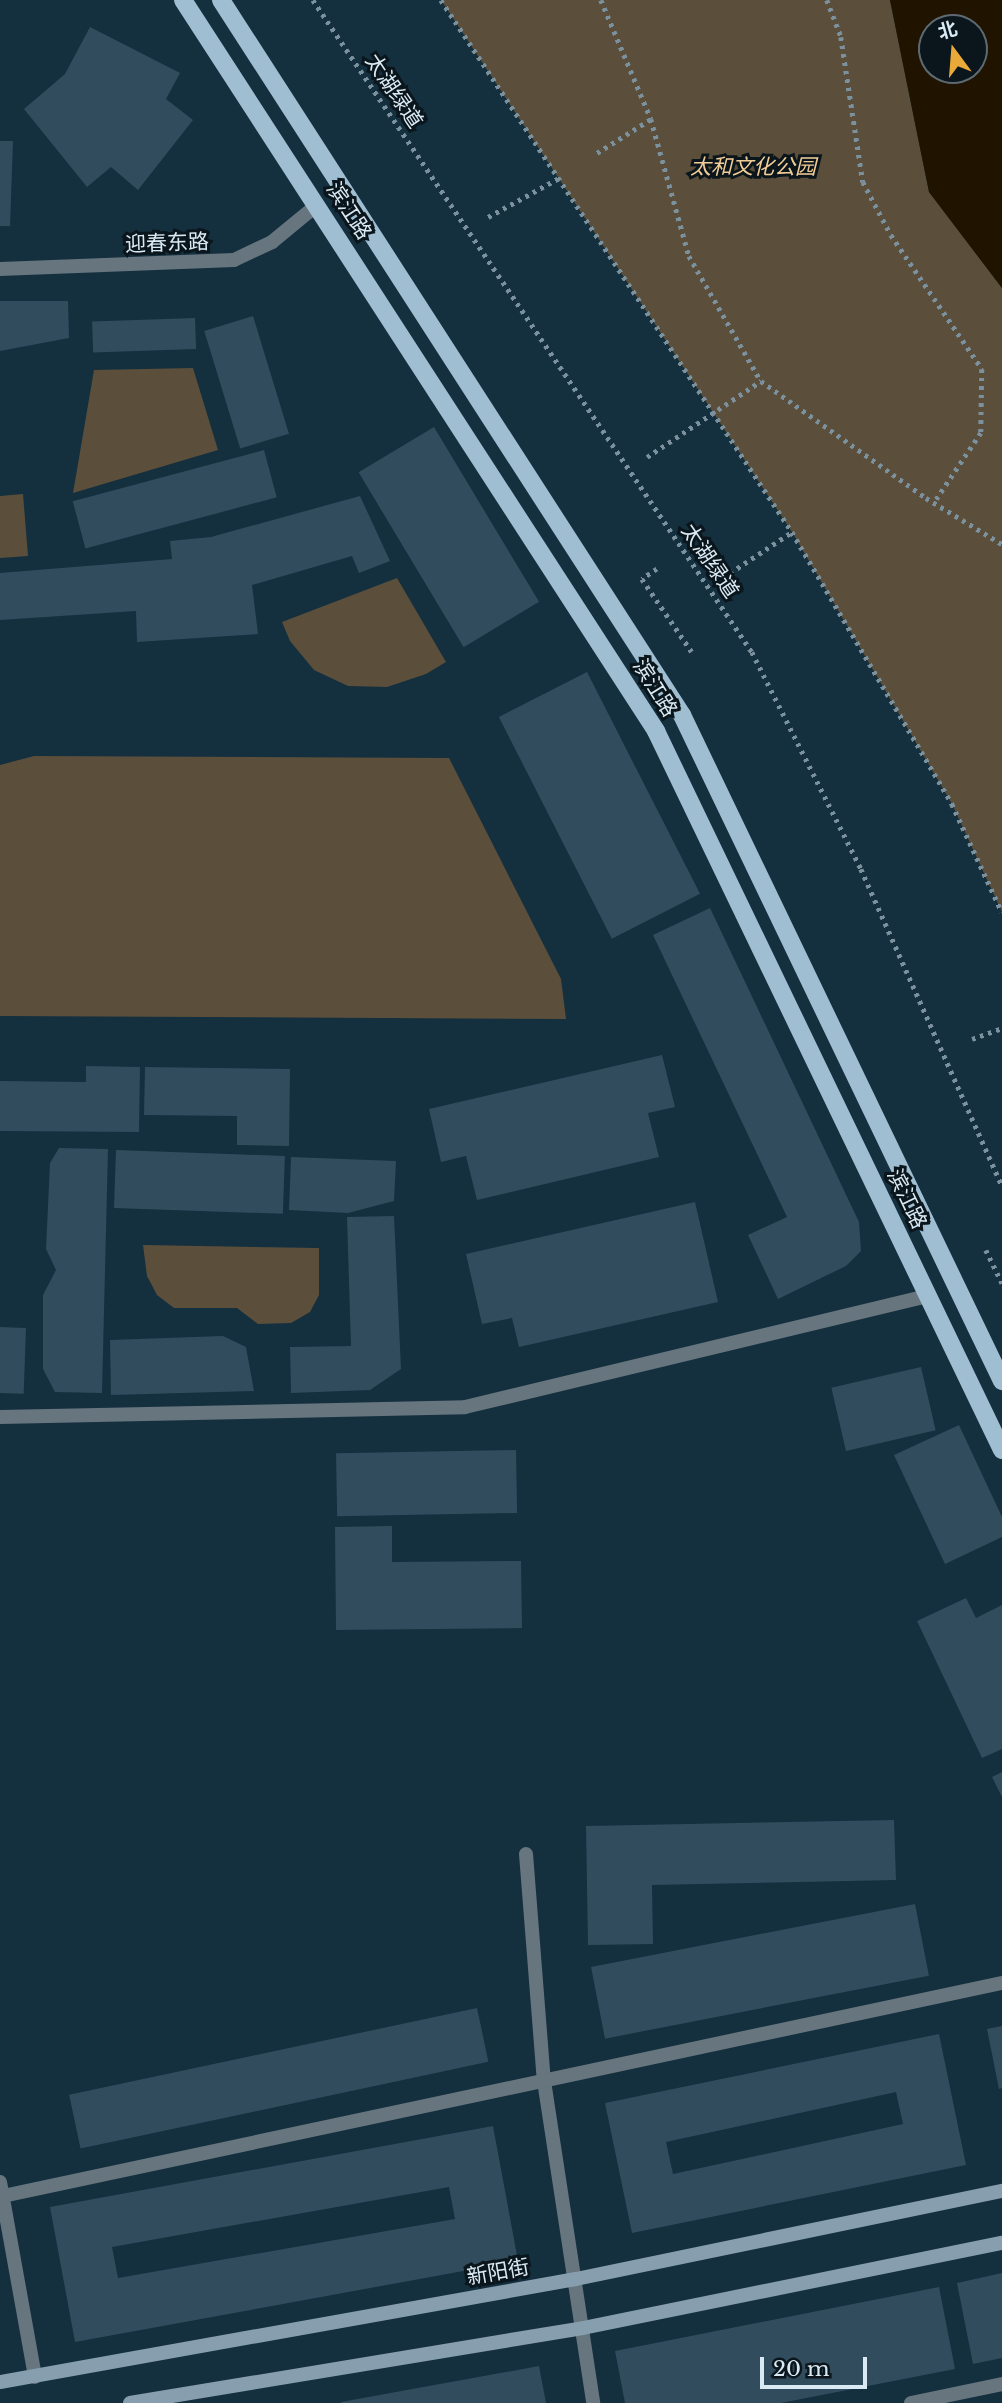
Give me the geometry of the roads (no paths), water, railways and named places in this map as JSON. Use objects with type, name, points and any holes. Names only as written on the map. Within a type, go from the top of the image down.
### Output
[{"type":"main road","name":"滨江路","points":[[183,0],[656,731],[1002,1450]]},
{"type":"main road","name":"滨江路","points":[[221,0],[682,715],[1002,1381]]},
{"type":"main road","name":"新阳街","points":[[0,2382],[576,2279],[1002,2191]]},
{"type":"main road","points":[[130,2403],[583,2328],[1002,2244]]},
{"type":"street","name":"迎春东路","points":[[0,269],[234,260],[272,242],[317,205]]},
{"type":"street","points":[[0,1417],[465,1407],[928,1296]]},
{"type":"street","points":[[526,1854],[544,2081],[593,2403]]},
{"type":"street","points":[[35,2377],[1,2189],[544,2081],[1002,1983]]},
{"type":"street","points":[[911,2403],[1002,2384]]},
{"type":"park label","name":"太和文化公园","points":[[753,167]]}]
